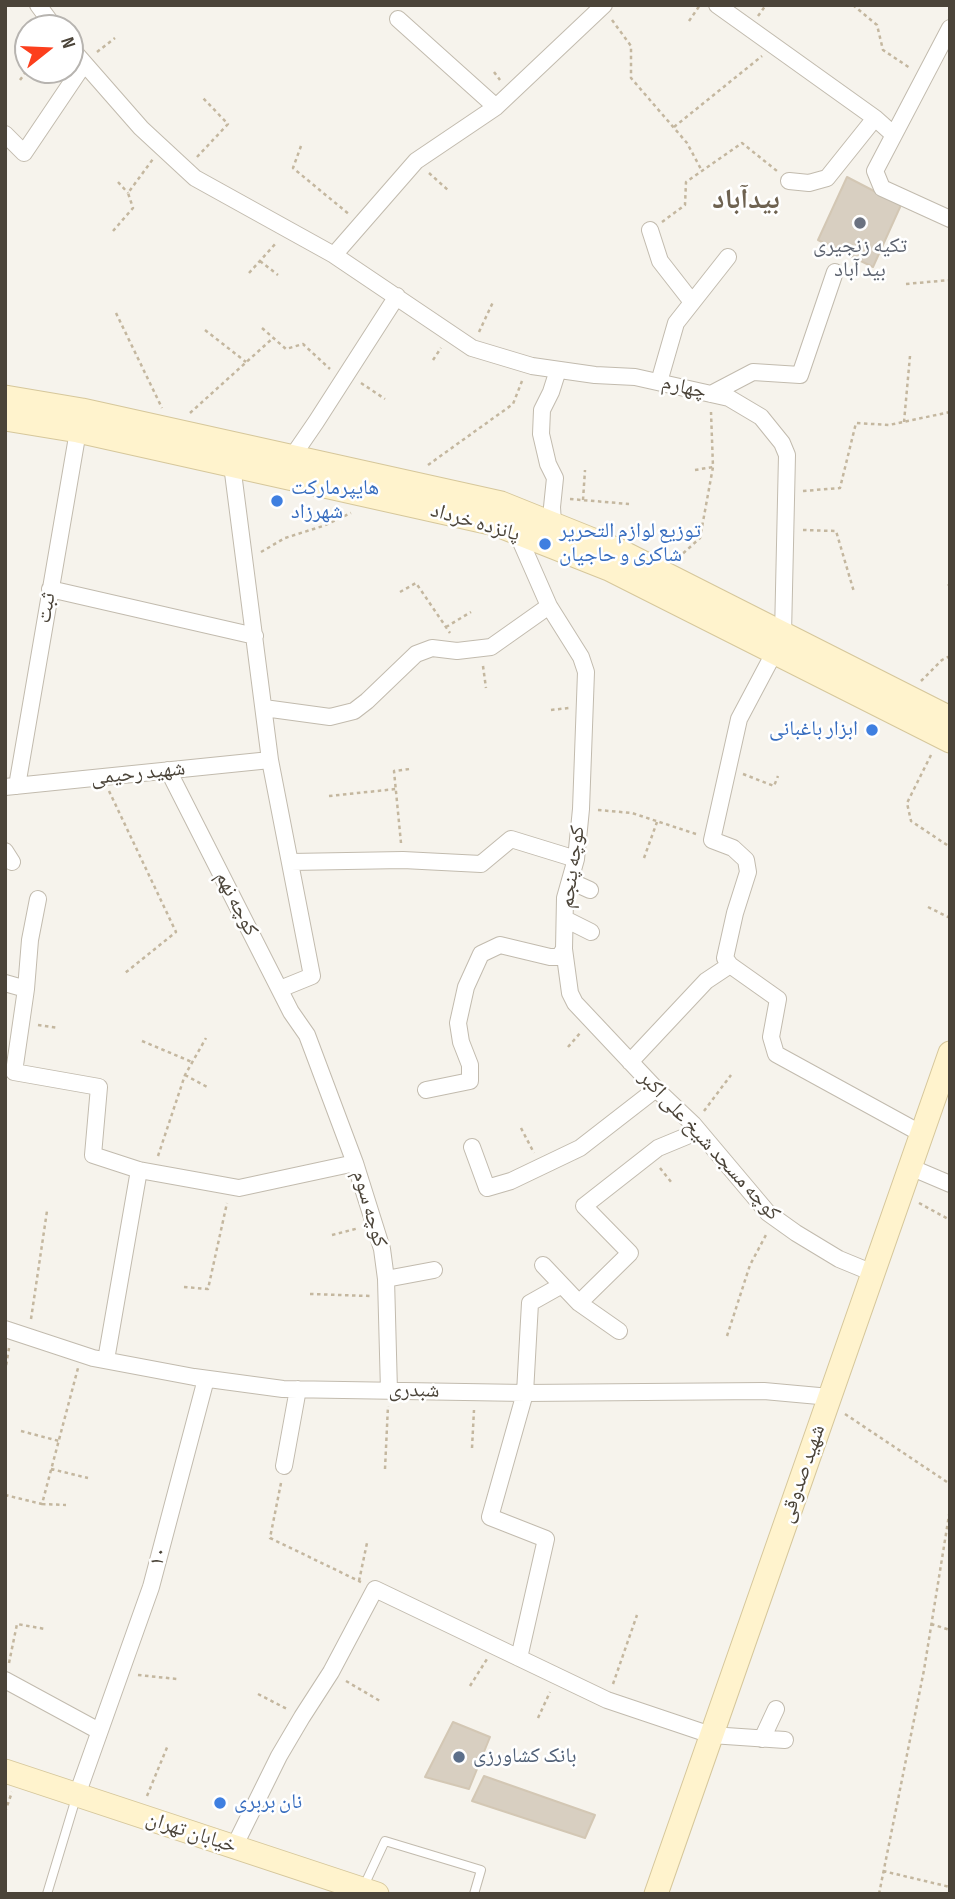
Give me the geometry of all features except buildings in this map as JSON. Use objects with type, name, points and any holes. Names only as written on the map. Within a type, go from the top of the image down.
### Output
[{"type":"main road","name":"پانزده خرداد","points":[[5,397],[82,410],[501,503],[618,550],[662,572],[779,643],[947,732]]},
{"type":"main road","name":"پانزده خرداد","points":[[5,418],[78,431],[495,524],[609,569],[910,698],[947,732]]},
{"type":"main road","name":"شهید صدوقی","points":[[656,1894],[950,1054]]},
{"type":"main road","name":"خیابان تهران","points":[[5,1771],[367,1892]]},
{"type":"street","points":[[718,5],[875,118],[894,135]]},
{"type":"street","points":[[334,255],[416,161],[496,107],[603,6]]},
{"type":"street","points":[[398,19],[496,107]]},
{"type":"street","points":[[950,28],[875,171],[882,188],[950,219]]},
{"type":"street","name":"چهارم","points":[[84,64],[141,128],[195,178],[334,255],[472,348],[527,364],[595,375],[635,377],[729,398],[761,417],[782,443],[787,455],[779,643]]},
{"type":"street","points":[[5,134],[24,153],[71,84]]},
{"type":"street","points":[[789,181],[809,183],[827,178],[875,118]]},
{"type":"street","points":[[650,230],[660,261],[692,302]]},
{"type":"street","points":[[659,382],[676,323],[728,257]]},
{"type":"street","points":[[711,394],[753,372],[800,375],[835,272]]},
{"type":"street","points":[[292,457],[397,296]]},
{"type":"street","points":[[553,524],[555,478],[548,464],[541,433],[542,410],[558,370]]},
{"type":"street","name":"ثبت","points":[[11,787],[78,431]]},
{"type":"street","points":[[232,465],[270,760],[312,976],[280,989]]},
{"type":"street","name":"کوچه پنجم","points":[[517,533],[549,606],[581,657],[586,672],[581,809],[576,859],[565,898],[564,949]]},
{"type":"street","points":[[50,589],[255,636]]},
{"type":"street","points":[[264,708],[330,716],[354,711],[416,654],[432,648],[462,650],[491,647],[549,606]]},
{"type":"street","points":[[779,643],[739,719],[712,840],[733,848],[746,860],[748,872],[725,958],[730,965],[778,999],[771,1037],[776,1054],[922,1134]]},
{"type":"street","name":"شهید رحیمی","points":[[11,787],[270,760]]},
{"type":"street","name":"کوچه نهم","points":[[168,770],[292,1012],[307,1035]]},
{"type":"street","points":[[291,862],[403,860],[481,864],[512,839],[576,859]]},
{"type":"street","points":[[570,881],[590,890]]},
{"type":"street","points":[[38,899],[30,940],[14,1072],[99,1087],[93,1155],[146,1171],[239,1188],[355,1163]]},
{"type":"street","points":[[565,919],[591,932]]},
{"type":"street","points":[[426,1090],[470,1081],[470,1065],[461,1042],[458,1023],[466,987],[481,954],[500,945],[550,957],[559,957],[564,949]]},
{"type":"street","name":"کوچه مسجد شیخ علی اکبر","points":[[564,949],[570,993],[575,1003],[696,1128],[768,1213],[839,1259],[873,1273]]},
{"type":"street","points":[[630,1062],[706,981],[730,965]]},
{"type":"street","points":[[5,983],[26,989]]},
{"type":"street","name":"کوچه سوم","points":[[307,1035],[355,1163],[382,1249],[387,1297],[389,1391]]},
{"type":"street","points":[[472,1147],[487,1188],[511,1181],[580,1148],[656,1089]]},
{"type":"street","points":[[579,1303],[630,1253],[584,1206],[658,1148],[696,1128]]},
{"type":"street","points":[[910,1167],[950,1184]]},
{"type":"street","points":[[106,1360],[146,1171]]},
{"type":"street","points":[[543,1265],[579,1303],[619,1331]]},
{"type":"street","points":[[386,1279],[434,1270]]},
{"type":"street","points":[[519,1658],[547,1539],[491,1517],[525,1393],[530,1303],[562,1285]]},
{"type":"street","name":"شبدری","points":[[8,1330],[106,1360],[206,1379],[283,1389],[525,1393],[764,1391],[829,1400]]},
{"type":"street","name":"۱۰","points":[[76,1795],[151,1587],[206,1379]]},
{"type":"street","points":[[284,1466],[298,1389]]},
{"type":"street","points":[[234,1847],[279,1756],[331,1672],[375,1589],[607,1700],[711,1735],[785,1740]]},
{"type":"street","points":[[5,1680],[100,1731]]},
{"type":"street","points":[[762,1739],[776,1709]]},
{"type":"lane","points":[[47,1894],[76,1795]]},
{"type":"lane","points":[[367,1892],[386,1841],[481,1870],[474,1894]]},
{"type":"path","points":[[689,21],[700,5]]},
{"type":"path","points":[[853,5],[877,25],[883,50],[924,78]]},
{"type":"path","points":[[603,6],[631,46],[631,78],[687,143],[702,171]]},
{"type":"path","points":[[84,64],[115,38]]},
{"type":"path","points":[[673,127],[775,46]]},
{"type":"path","points":[[185,169],[228,124],[202,97]]},
{"type":"path","points":[[650,230],[685,205],[685,182],[742,143],[789,181]]},
{"type":"path","points":[[302,146],[293,168],[361,223]]},
{"type":"path","points":[[128,193],[162,147]]},
{"type":"path","points":[[416,161],[449,191]]},
{"type":"path","points":[[113,230],[133,208],[128,193],[118,182]]},
{"type":"path","points":[[249,273],[289,230]]},
{"type":"path","points":[[260,261],[278,275]]},
{"type":"path","points":[[906,284],[950,280]]},
{"type":"path","points":[[472,348],[493,302]]},
{"type":"path","points":[[116,313],[170,429],[273,338]]},
{"type":"path","points":[[262,328],[286,349],[303,344],[345,378],[385,399]]},
{"type":"path","points":[[205,330],[246,362]]},
{"type":"path","points":[[904,422],[910,356]]},
{"type":"path","points":[[405,482],[513,404],[527,364]]},
{"type":"path","points":[[662,572],[700,538],[713,467],[711,394]]},
{"type":"path","points":[[786,493],[840,488],[856,423],[889,425],[950,412]]},
{"type":"path","points":[[695,470],[713,467]]},
{"type":"path","points":[[583,500],[585,470]]},
{"type":"path","points":[[553,497],[629,504]]},
{"type":"path","points":[[245,560],[285,538],[323,526],[360,509]]},
{"type":"path","points":[[785,529],[836,531],[854,592]]},
{"type":"path","points":[[400,592],[416,583],[462,650]]},
{"type":"path","points":[[446,627],[471,612]]},
{"type":"path","points":[[480,649],[486,688]]},
{"type":"path","points":[[910,698],[922,679],[950,656]]},
{"type":"path","points":[[947,732],[907,803],[911,821],[950,847]]},
{"type":"path","points":[[727,768],[774,786],[778,776]]},
{"type":"path","points":[[403,860],[394,771],[410,769]]},
{"type":"path","points":[[103,777],[176,932],[125,973]]},
{"type":"path","points":[[330,796],[396,789]]},
{"type":"path","points":[[581,809],[632,813],[712,840]]},
{"type":"path","points":[[644,858],[658,820]]},
{"type":"path","points":[[929,907],[950,918]]},
{"type":"path","points":[[21,1022],[58,1028]]},
{"type":"path","points":[[568,1047],[591,1022]]},
{"type":"path","points":[[146,1171],[185,1075],[206,1038]]},
{"type":"path","points":[[142,1041],[192,1062]]},
{"type":"path","points":[[185,1075],[209,1088]]},
{"type":"path","points":[[696,1128],[731,1075]]},
{"type":"path","points":[[521,1128],[542,1167]]},
{"type":"path","points":[[649,1155],[673,1183]]},
{"type":"path","points":[[184,1287],[208,1289],[230,1187]]},
{"type":"path","points":[[901,1193],[950,1220]]},
{"type":"path","points":[[29,1336],[47,1211]]},
{"type":"path","points":[[727,1336],[750,1265],[775,1218]]},
{"type":"path","points":[[332,1235],[374,1224]]},
{"type":"path","points":[[310,1294],[387,1297]]},
{"type":"path","points":[[5,1372],[8,1330]]},
{"type":"path","points":[[42,1504],[82,1354]]},
{"type":"path","points":[[385,1469],[389,1391]]},
{"type":"path","points":[[472,1448],[474,1392]]},
{"type":"path","points":[[829,1400],[844,1413],[950,1484]]},
{"type":"path","points":[[21,1431],[59,1441]]},
{"type":"path","points":[[284,1466],[270,1538],[375,1589]]},
{"type":"path","points":[[51,1469],[89,1478]]},
{"type":"path","points":[[5,1494],[42,1504],[66,1505]]},
{"type":"path","points":[[879,1894],[931,1624],[950,1509]]},
{"type":"path","points":[[359,1581],[367,1543]]},
{"type":"path","points":[[607,1700],[637,1615]]},
{"type":"path","points":[[5,1680],[17,1624],[45,1629]]},
{"type":"path","points":[[931,1624],[950,1630]]},
{"type":"path","points":[[470,1686],[495,1647]]},
{"type":"path","points":[[331,1672],[380,1702]]},
{"type":"path","points":[[121,1673],[177,1679]]},
{"type":"path","points":[[538,1718],[557,1676]]},
{"type":"path","points":[[258,1694],[302,1717]]},
{"type":"path","points":[[139,1815],[168,1745]]},
{"type":"path","points":[[883,1871],[950,1887]]},
{"type":"place","name":"تکیه زنجیری بید آباد","points":[[860,223]]},
{"type":"place","name":"هایپرمارکت شهرزاد","points":[[277,501]]},
{"type":"place","name":"توزیع لوازم التحریر شاکری و حاجیان","points":[[545,544]]},
{"type":"place","name":"ابزار باغبانی","points":[[872,730]]},
{"type":"place","name":"بانک کشاورزی","points":[[459,1757]]},
{"type":"place","name":"نان بربری","points":[[220,1803]]},
{"type":"district","name":"بیدآباد","points":[[746,201]]}]
